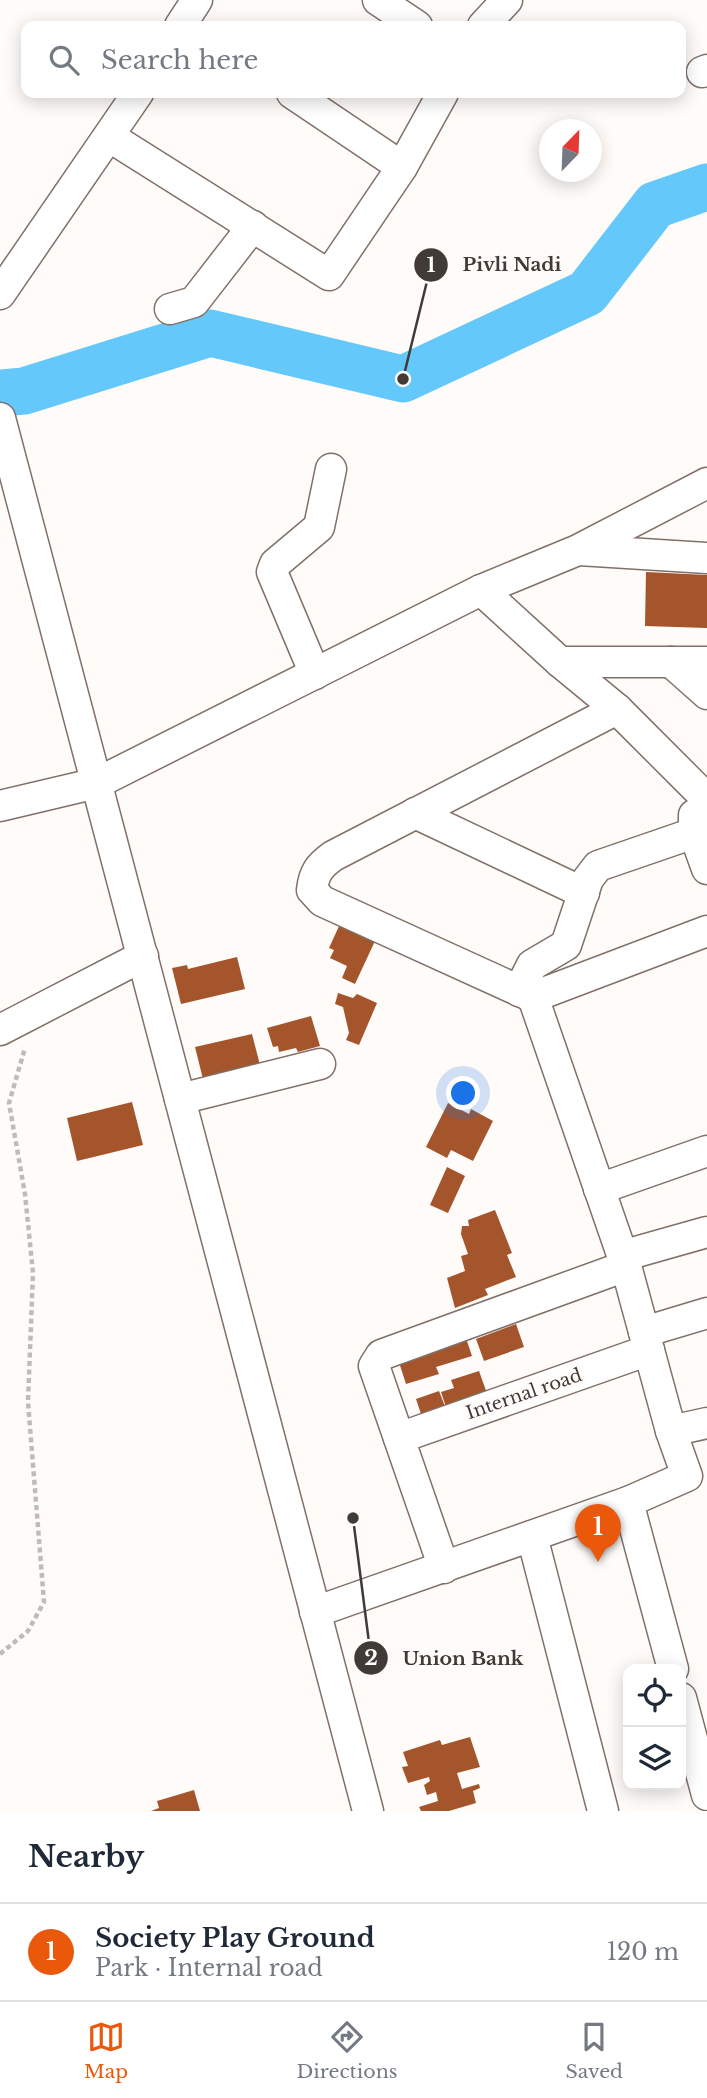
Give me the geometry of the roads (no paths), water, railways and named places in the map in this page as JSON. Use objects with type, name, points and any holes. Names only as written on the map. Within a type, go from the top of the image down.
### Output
[{"type":"street","points":[[378,0],[410,21]]},
{"type":"street","points":[[488,21],[507,0]]},
{"type":"street","points":[[0,294],[135,98]]},
{"type":"street","points":[[299,98],[402,167]]},
{"type":"street","points":[[110,137],[329,275],[402,167],[440,98]]},
{"type":"street","points":[[170,309],[194,302],[253,226]]},
{"type":"street","points":[[1,420],[368,1811]]},
{"type":"street","points":[[315,674],[272,572],[275,564],[319,527],[331,469]]},
{"type":"street","points":[[0,806],[97,783],[481,590],[578,550],[707,483]]},
{"type":"street","points":[[578,550],[707,558]]},
{"type":"street","points":[[481,590],[559,662],[617,709],[700,793],[694,833],[707,869]]},
{"type":"street","points":[[559,662],[707,662]]},
{"type":"street","points":[[671,662],[707,694]]},
{"type":"street","points":[[617,709],[333,856],[320,866],[313,876],[312,890],[322,901],[526,994],[707,930]]},
{"type":"street","points":[[415,813],[584,893]]},
{"type":"street","points":[[315,1612],[628,1502],[687,1476],[671,1430],[624,1261],[526,994],[532,965],[566,945],[592,872],[598,866],[694,833]]},
{"type":"street","points":[[0,1030],[143,956]]},
{"type":"street","points":[[180,1099],[320,1064]]},
{"type":"street","points":[[599,1189],[707,1151]]},
{"type":"street","points":[[444,1568],[374,1366],[381,1355],[624,1261],[707,1232]]},
{"type":"street","points":[[647,1341],[707,1313]]},
{"type":"street","name":"Internal road","points":[[399,1438],[647,1341]]},
{"type":"street","points":[[671,1430],[707,1423]]},
{"type":"street","points":[[628,1502],[672,1664]]},
{"type":"street","points":[[532,1536],[603,1811]]},
{"type":"street","points":[[686,1717],[707,1795]]},
{"type":"waterway","points":[[0,393],[24,391],[210,333],[403,379],[587,293],[655,205],[707,187]]},
{"type":"place","name":"Pivli Nadi","points":[[403,379]]},
{"type":"place","name":"Union Bank","points":[[353,1518]]},
{"type":"place","name":"Society Play Ground","points":[[598,1562]]}]
